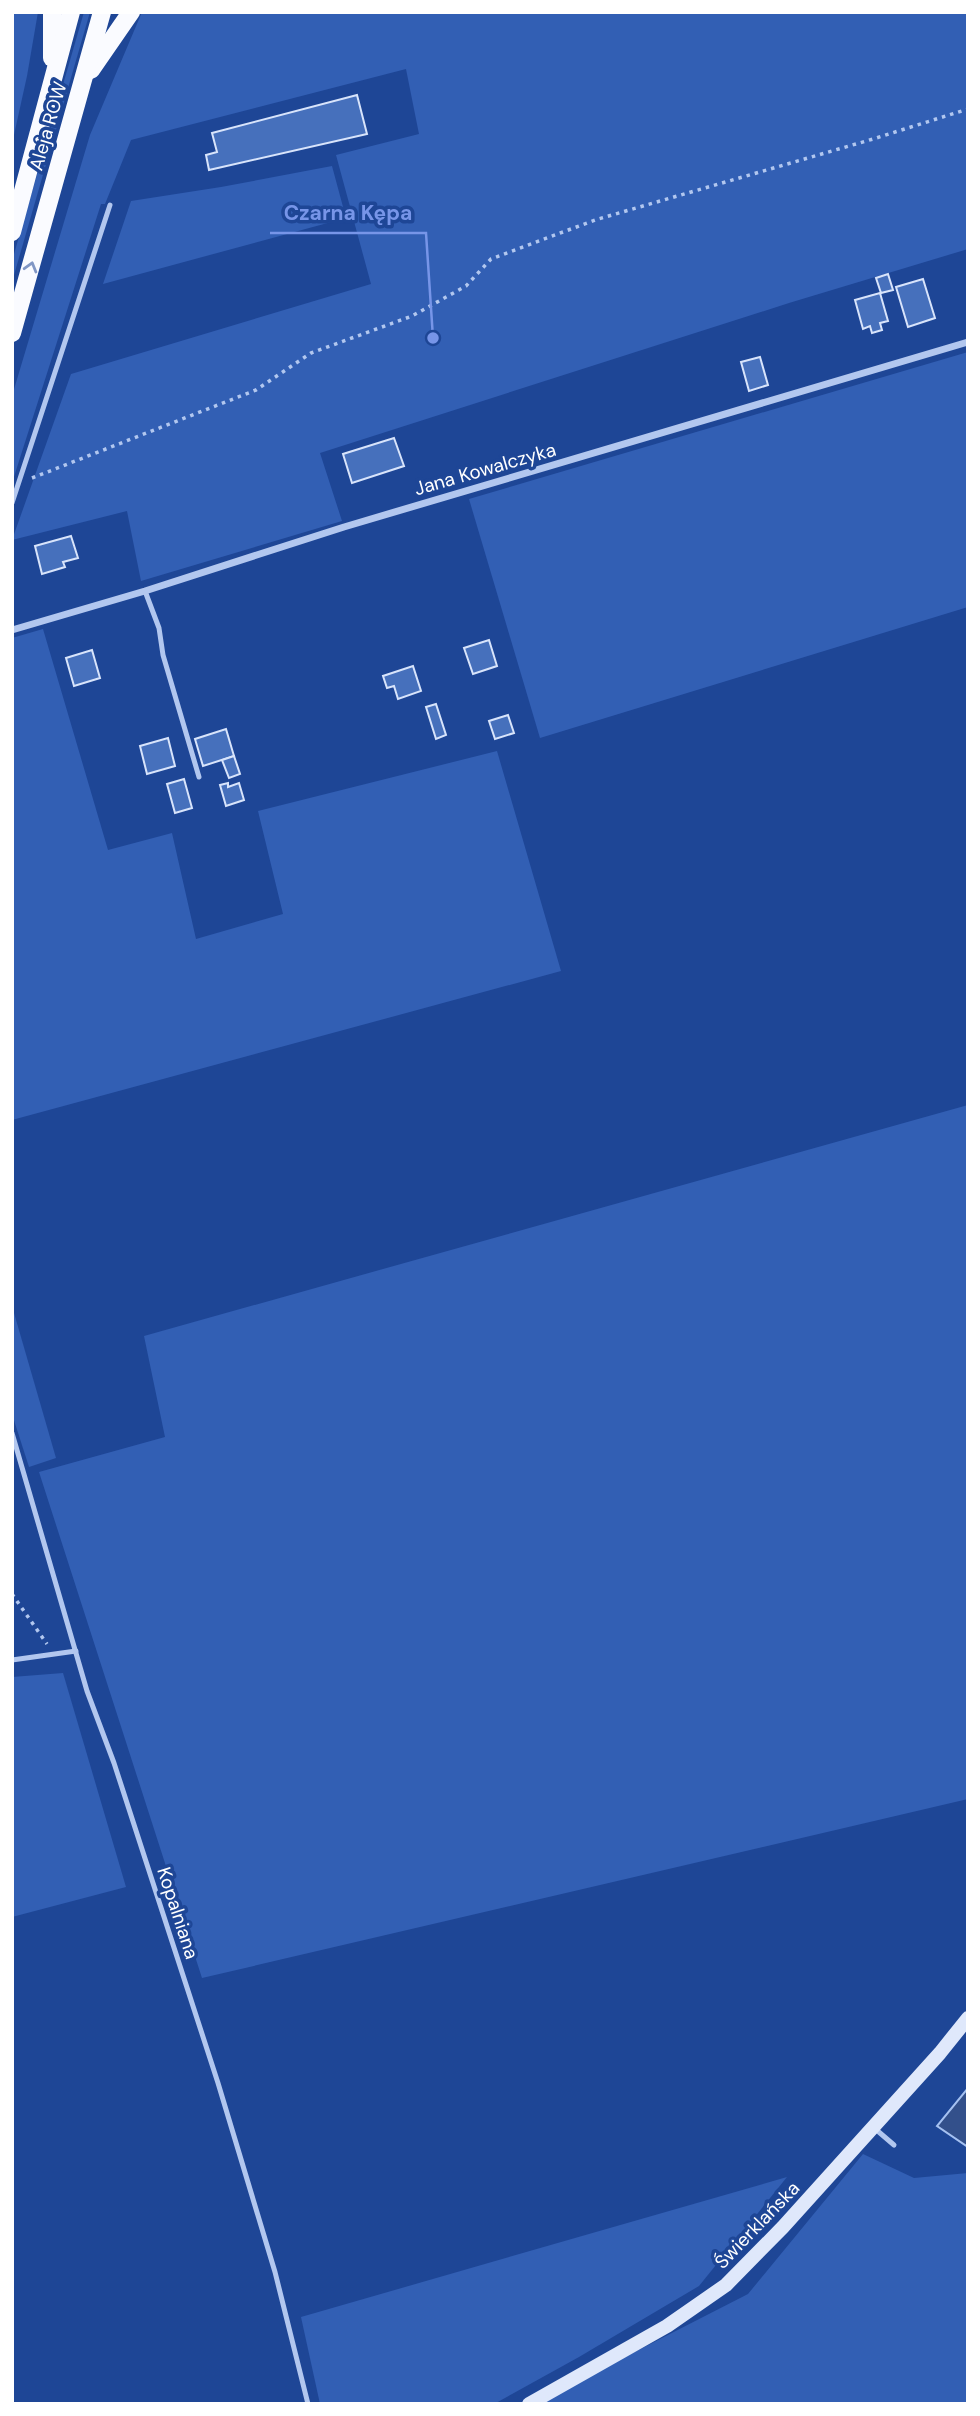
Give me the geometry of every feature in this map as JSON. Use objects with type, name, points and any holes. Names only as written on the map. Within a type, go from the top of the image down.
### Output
[{"type":"main road","points":[[52,12],[52,83]]},
{"type":"main road","name":"Aleja ROW","points":[[12,232],[71,12]]},
{"type":"main road","name":"Aleja ROW","points":[[12,332],[102,12]]},
{"type":"main road","points":[[83,81],[131,12]]},
{"type":"street","name":"Jana Kowalczyka","points":[[12,630],[145,591],[331,531],[968,342]]},
{"type":"street","name":"Świerklańska","points":[[529,2404],[667,2326],[726,2285],[769,2243],[940,2053],[968,2018]]},
{"type":"lane","points":[[12,503],[110,205]]},
{"type":"lane","points":[[145,591],[159,628],[163,655],[199,777]]},
{"type":"lane","name":"Kopalniana","points":[[12,1433],[87,1691],[114,1763],[218,2083],[275,2272],[308,2404]]},
{"type":"lane","points":[[12,1660],[76,1651]]},
{"type":"lane","points":[[873,2127],[894,2145]]},
{"type":"path","points":[[18,485],[256,390],[311,353],[412,316],[466,286],[491,259],[595,220],[968,109]]},
{"type":"path","points":[[12,1594],[52,1655]]},
{"type":"shaded area","points":[[12,12],[38,12],[12,144]]},
{"type":"shaded area","points":[[84,12],[90,12],[12,282],[12,261]]},
{"type":"shaded area","points":[[142,12],[968,12],[968,249],[789,303],[320,453],[342,521],[141,581],[127,511],[12,540],[71,374],[371,284],[336,155],[419,134],[406,69],[131,140],[105,204],[101,204],[12,483],[12,396],[90,135]]},
{"type":"shaded area","points":[[332,166],[346,218],[103,284],[131,201]]},
{"type":"shaded area","points":[[968,352],[968,607],[540,738],[469,499]]},
{"type":"shaded area","points":[[43,629],[108,850],[172,833],[196,939],[283,914],[258,811],[497,751],[561,971],[12,1120],[12,638]]},
{"type":"shaded area","points":[[968,1105],[968,1799],[202,1978],[39,1472],[165,1437],[144,1336]]},
{"type":"shaded area","points":[[12,1306],[56,1458],[29,1467],[12,1414]]},
{"type":"shaded area","points":[[63,1673],[126,1887],[12,1917],[12,1677]]},
{"type":"shaded area","points":[[968,2088],[968,2147],[937,2126]]},
{"type":"shaded area","points":[[863,2154],[914,2178],[968,2173],[968,2404],[533,2404],[748,2294]]},
{"type":"shaded area","points":[[787,2177],[699,2286],[494,2404],[320,2404],[301,2317]]},
{"type":"building","points":[[357,95],[367,134],[209,170],[206,155],[217,152],[212,133]]},
{"type":"building","points":[[888,274],[893,290],[881,293],[876,278]]},
{"type":"building","points":[[923,279],[935,318],[908,327],[896,287]]},
{"type":"building","points":[[880,293],[888,321],[880,323],[882,330],[872,333],[870,326],[863,329],[855,300]]},
{"type":"building","points":[[760,357],[768,385],[749,391],[741,362]]},
{"type":"building","points":[[394,438],[404,466],[352,483],[343,454]]},
{"type":"building","points":[[71,536],[78,558],[63,562],[65,567],[42,574],[35,546]]},
{"type":"building","points":[[489,640],[497,666],[473,674],[464,648]]},
{"type":"building","points":[[92,650],[100,678],[74,686],[66,658]]},
{"type":"building","points":[[413,666],[421,691],[398,699],[394,686],[387,688],[383,676]]},
{"type":"building","points":[[436,704],[446,735],[436,739],[426,707]]},
{"type":"building","points":[[508,715],[514,733],[495,739],[489,721]]},
{"type":"building","points":[[226,729],[234,756],[203,766],[195,739]]},
{"type":"building","points":[[168,738],[175,766],[147,774],[140,746]]},
{"type":"building","points":[[234,756],[240,774],[229,778],[222,760]]},
{"type":"building","points":[[184,779],[192,808],[175,813],[167,784]]},
{"type":"building","points":[[228,783],[228,787],[239,783],[244,800],[226,806],[220,785]]},
{"type":"place","name":"Czarna Kępa","points":[[433,338]]}]
